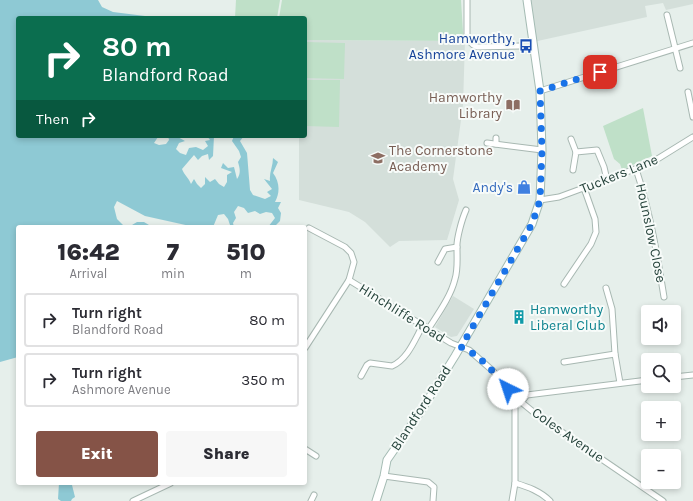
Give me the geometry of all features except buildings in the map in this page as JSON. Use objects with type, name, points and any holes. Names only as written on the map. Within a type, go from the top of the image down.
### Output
[{"type":"main road","name":"Blandford Road","points":[[376,501],[384,476],[387,460],[419,414],[461,347],[532,224],[540,200],[542,150],[540,91],[528,0]]},
{"type":"street","points":[[467,0],[467,35],[471,44],[477,46],[520,46]]},
{"type":"street","points":[[667,15],[680,68]]},
{"type":"street","points":[[540,91],[693,43]]},
{"type":"street","points":[[688,92],[693,117]]},
{"type":"street","name":"Tuckers Lane","points":[[540,200],[559,197],[636,169],[663,156],[693,137]]},
{"type":"street","points":[[496,138],[496,144]]},
{"type":"street","points":[[571,139],[576,152],[573,170]]},
{"type":"street","points":[[487,143],[542,150]]},
{"type":"street","points":[[576,152],[597,150],[604,167],[607,180]]},
{"type":"street","name":"Hounslow Close","points":[[636,169],[653,233],[664,297]]},
{"type":"street","points":[[564,284],[594,238],[596,232],[595,219],[584,188]]},
{"type":"street","points":[[429,328],[444,305],[455,280],[458,256],[457,248],[461,222],[466,210]]},
{"type":"street","name":"Hinchliffe Road","points":[[309,228],[349,250],[354,262],[349,280],[429,328],[451,343],[461,347]]},
{"type":"street","points":[[438,262],[444,249],[457,248]]},
{"type":"street","points":[[307,345],[349,280]]},
{"type":"street","points":[[606,288],[612,309],[615,354],[620,383]]},
{"type":"street","points":[[361,376],[367,365],[370,363],[392,366],[400,362],[406,355],[423,325]]},
{"type":"street","name":"Coles Avenue","points":[[461,347],[469,350],[493,371],[515,398],[663,501]]},
{"type":"street","points":[[564,362],[615,354]]},
{"type":"street","points":[[681,376],[693,375]]},
{"type":"street","points":[[521,402],[527,395],[641,381]]},
{"type":"street","points":[[512,501],[514,483],[515,398]]},
{"type":"street","points":[[307,450],[316,456]]},
{"type":"street","points":[[384,476],[428,482],[434,487],[433,501]]},
{"type":"street","points":[[514,483],[533,489],[550,501]]},
{"type":"street","points":[[137,500],[167,485]]},
{"type":"street","points":[[311,501],[314,495]]},
{"type":"shaded area","points":[[527,0],[693,0],[693,4],[666,10],[663,3],[645,6],[647,17],[533,42]]},
{"type":"shaded area","name":"The Cornerstone Academy","points":[[307,40],[465,41],[463,105],[453,179],[459,200],[447,240],[399,241],[390,247],[365,222],[349,212],[299,200],[299,138],[307,138]]},
{"type":"shaded area","points":[[453,296],[474,309],[457,336],[451,337],[435,327]]},
{"type":"green space","points":[[236,0],[280,0],[277,16],[235,16]]},
{"type":"green space","points":[[282,0],[461,0],[465,41],[307,40],[307,16],[279,16]]},
{"type":"green space","points":[[307,42],[345,43],[344,79],[307,78]]},
{"type":"green space","points":[[427,50],[444,51],[444,56],[442,59],[421,58],[427,54]]},
{"type":"green space","points":[[307,80],[340,80],[339,127],[307,126]]},
{"type":"green space","points":[[643,108],[652,156],[622,170],[620,164],[614,159],[603,126]]},
{"type":"water","points":[[0,0],[98,0],[102,7],[113,12],[145,16],[16,16],[16,138],[157,138],[154,143],[159,145],[166,144],[169,140],[168,138],[180,138],[185,141],[179,143],[176,149],[180,153],[186,155],[189,148],[196,147],[203,150],[208,146],[205,141],[210,140],[208,138],[214,138],[213,156],[209,160],[208,154],[202,156],[198,160],[194,155],[182,169],[191,184],[194,179],[201,188],[205,184],[205,177],[210,182],[215,179],[224,187],[227,182],[227,175],[232,172],[221,168],[223,163],[228,168],[234,167],[237,179],[240,171],[238,162],[241,157],[232,141],[233,138],[242,138],[240,141],[247,153],[250,190],[253,195],[265,199],[271,196],[267,192],[272,189],[264,179],[270,181],[273,158],[278,162],[273,173],[277,180],[278,188],[278,195],[275,202],[281,202],[278,208],[281,213],[280,221],[276,225],[270,225],[275,218],[272,213],[266,212],[260,214],[255,211],[248,213],[244,208],[238,206],[234,212],[236,218],[234,225],[230,225],[224,214],[218,215],[214,225],[186,225],[145,216],[117,201],[114,207],[117,219],[123,225],[16,225],[16,358],[0,362]]},
{"type":"water","points":[[137,222],[144,222],[149,225],[132,225]]},
{"type":"water","points":[[59,485],[72,485],[75,497],[71,501],[61,501],[58,499]]},
{"type":"place","name":"Hamworthy, Ashmore Avenue","points":[[526,46]]},
{"type":"place","name":"Hamworthy Library","points":[[513,105]]},
{"type":"place","name":"The Cornerstone Academy","points":[[378,158]]},
{"type":"place","name":"Andy's","points":[[524,187]]},
{"type":"place","name":"Hamworthy Liberal Club","points":[[519,317]]},
{"type":"route","points":[[508,389],[493,371],[469,350],[461,347],[532,224],[538,207],[540,200],[542,150],[540,91],[600,72]]}]
